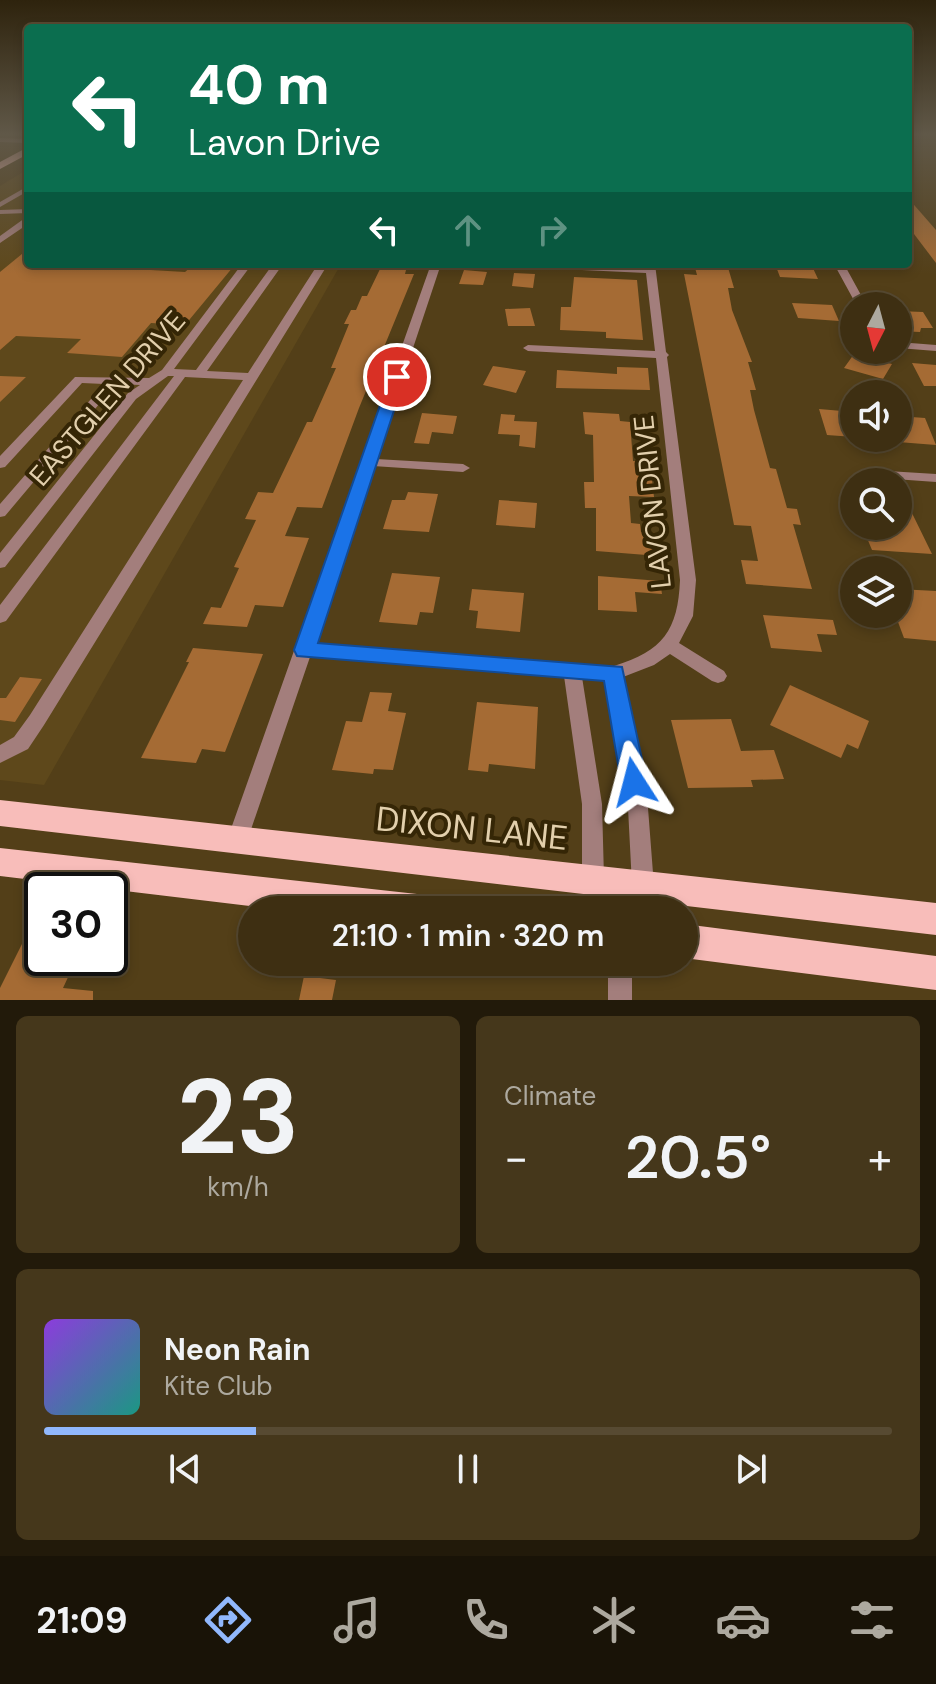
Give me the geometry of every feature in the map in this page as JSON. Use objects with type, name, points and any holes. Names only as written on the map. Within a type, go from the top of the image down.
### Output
[{"type":"main road","name":"DIXON LANE","points":[[0,813],[593,880],[632,896]]},
{"type":"main road","points":[[0,862],[295,896]]},
{"type":"main road","name":"DIXON LANE","points":[[698,902],[936,919]]},
{"type":"main road","points":[[698,943],[936,973]]},
{"type":"street","points":[[0,205],[24,190]]},
{"type":"street","points":[[0,222],[4,212],[24,211]]},
{"type":"street","points":[[0,240],[24,223]]},
{"type":"street","name":"EASTGLEN DRIVE","points":[[0,563],[132,396],[150,382],[174,372],[244,268]]},
{"type":"street","points":[[199,374],[275,268]]},
{"type":"street","points":[[0,755],[21,743],[37,720],[320,268]]},
{"type":"street","points":[[238,840],[435,268]]},
{"type":"street","name":"LAVON DRIVE","points":[[650,268],[688,580],[684,621],[678,637],[669,645]]},
{"type":"street","points":[[841,268],[854,292]]},
{"type":"street","points":[[912,346],[936,348]]},
{"type":"street","points":[[528,348],[663,355]]},
{"type":"street","points":[[0,617],[174,372],[251,377]]},
{"type":"street","points":[[0,464],[79,379],[150,382]]},
{"type":"street","points":[[0,513],[113,380]]},
{"type":"street","points":[[368,462],[463,468]]},
{"type":"street","points":[[912,477],[936,478]]},
{"type":"street","points":[[305,650],[614,673],[647,662],[669,645],[718,676]]},
{"type":"street","points":[[572,670],[592,804],[593,880],[602,896]]},
{"type":"street","points":[[614,673],[638,808],[637,896]]},
{"type":"street","points":[[620,976],[620,1000]]},
{"type":"shaded area","points":[[9,181],[24,181],[24,268],[339,268],[44,785],[0,780],[0,186]]},
{"type":"building","points":[[912,203],[936,230],[936,263],[914,234]]},
{"type":"building","points":[[24,252],[24,268],[185,272],[190,268],[232,268],[185,325],[151,323],[122,357],[67,353],[81,339],[16,336],[0,350],[0,272]]},
{"type":"building","points":[[695,268],[728,268],[734,288],[728,288],[732,310],[752,362],[748,362],[756,390],[750,390],[754,410],[770,468],[776,469],[787,508],[797,509],[801,525],[793,524],[812,589],[746,584],[741,560],[758,561],[751,526],[734,525],[684,274],[697,275]]},
{"type":"building","points":[[777,268],[813,268],[818,279],[780,277]]},
{"type":"building","points":[[380,269],[406,270],[405,274],[414,274],[322,508],[297,507],[285,536],[309,538],[283,607],[255,605],[247,627],[203,624],[211,607],[221,608],[239,568],[234,567],[256,520],[245,519],[258,492],[273,493],[307,422],[312,422],[336,368],[331,368],[349,324],[344,324],[351,310],[356,310],[362,296],[367,296]]},
{"type":"building","points":[[464,270],[487,272],[483,285],[459,284]]},
{"type":"building","points":[[514,273],[535,274],[533,288],[512,286]]},
{"type":"building","points":[[574,277],[637,280],[643,340],[606,338],[606,332],[560,330],[561,307],[571,307]]},
{"type":"building","points":[[792,303],[832,305],[839,321],[798,318]]},
{"type":"building","points":[[530,308],[535,326],[508,326],[505,309]]},
{"type":"building","points":[[912,312],[923,312],[933,328],[921,328],[920,332],[912,332]]},
{"type":"building","points":[[912,363],[936,365],[936,386],[924,386]]},
{"type":"building","points":[[847,364],[892,364],[883,379],[844,368]]},
{"type":"building","points":[[493,366],[526,371],[516,393],[483,385]]},
{"type":"building","points":[[617,367],[648,368],[650,390],[556,388],[557,370],[617,374]]},
{"type":"building","points":[[0,376],[26,377],[0,402]]},
{"type":"building","points":[[819,409],[840,411],[840,436],[827,435]]},
{"type":"building","points":[[583,412],[619,414],[620,421],[630,422],[633,461],[650,462],[654,497],[629,496],[631,523],[640,524],[641,532],[657,533],[659,556],[596,551],[596,508],[585,508],[584,482],[594,482],[593,435],[585,434]]},
{"type":"building","points":[[422,413],[457,416],[453,434],[432,432],[429,444],[414,443]]},
{"type":"building","points":[[501,414],[515,415],[514,421],[537,422],[535,448],[519,446],[520,435],[498,434]]},
{"type":"building","points":[[912,417],[925,418],[936,445],[912,443]]},
{"type":"building","points":[[408,492],[438,494],[429,532],[383,529],[392,500],[405,500]]},
{"type":"building","points":[[499,500],[537,503],[535,528],[496,525]]},
{"type":"building","points":[[912,513],[932,554],[872,550],[868,540],[912,540]]},
{"type":"building","points":[[392,573],[440,577],[433,613],[420,612],[417,625],[379,622]]},
{"type":"building","points":[[598,576],[660,581],[662,594],[635,592],[637,612],[598,610]]},
{"type":"building","points":[[472,589],[524,593],[520,632],[476,628],[478,611],[469,610]]},
{"type":"building","points":[[912,590],[936,591],[936,641],[904,638],[900,628],[912,628]]},
{"type":"building","points":[[763,615],[833,620],[837,635],[817,634],[822,652],[771,648]]},
{"type":"building","points":[[193,648],[263,654],[225,752],[202,749],[196,763],[141,758],[189,662],[186,662]]},
{"type":"building","points":[[20,677],[42,679],[15,722],[0,720],[0,698],[6,698]]},
{"type":"building","points":[[790,685],[869,721],[858,749],[847,744],[841,758],[770,725]]},
{"type":"building","points":[[370,692],[392,693],[388,711],[406,713],[393,770],[374,769],[373,774],[332,770],[346,721],[362,722]]},
{"type":"building","points":[[477,702],[538,707],[535,769],[489,764],[488,772],[468,770]]},
{"type":"building","points":[[731,719],[741,751],[774,750],[784,779],[751,780],[753,787],[688,788],[671,720]]},
{"type":"building","points":[[24,940],[24,976],[69,976],[63,988],[93,991],[93,1000],[0,1000],[0,988]]},
{"type":"building","points":[[304,976],[336,980],[332,1000],[299,1000]]},
{"type":"route","points":[[397,377],[305,650],[614,673],[634,782]]}]
